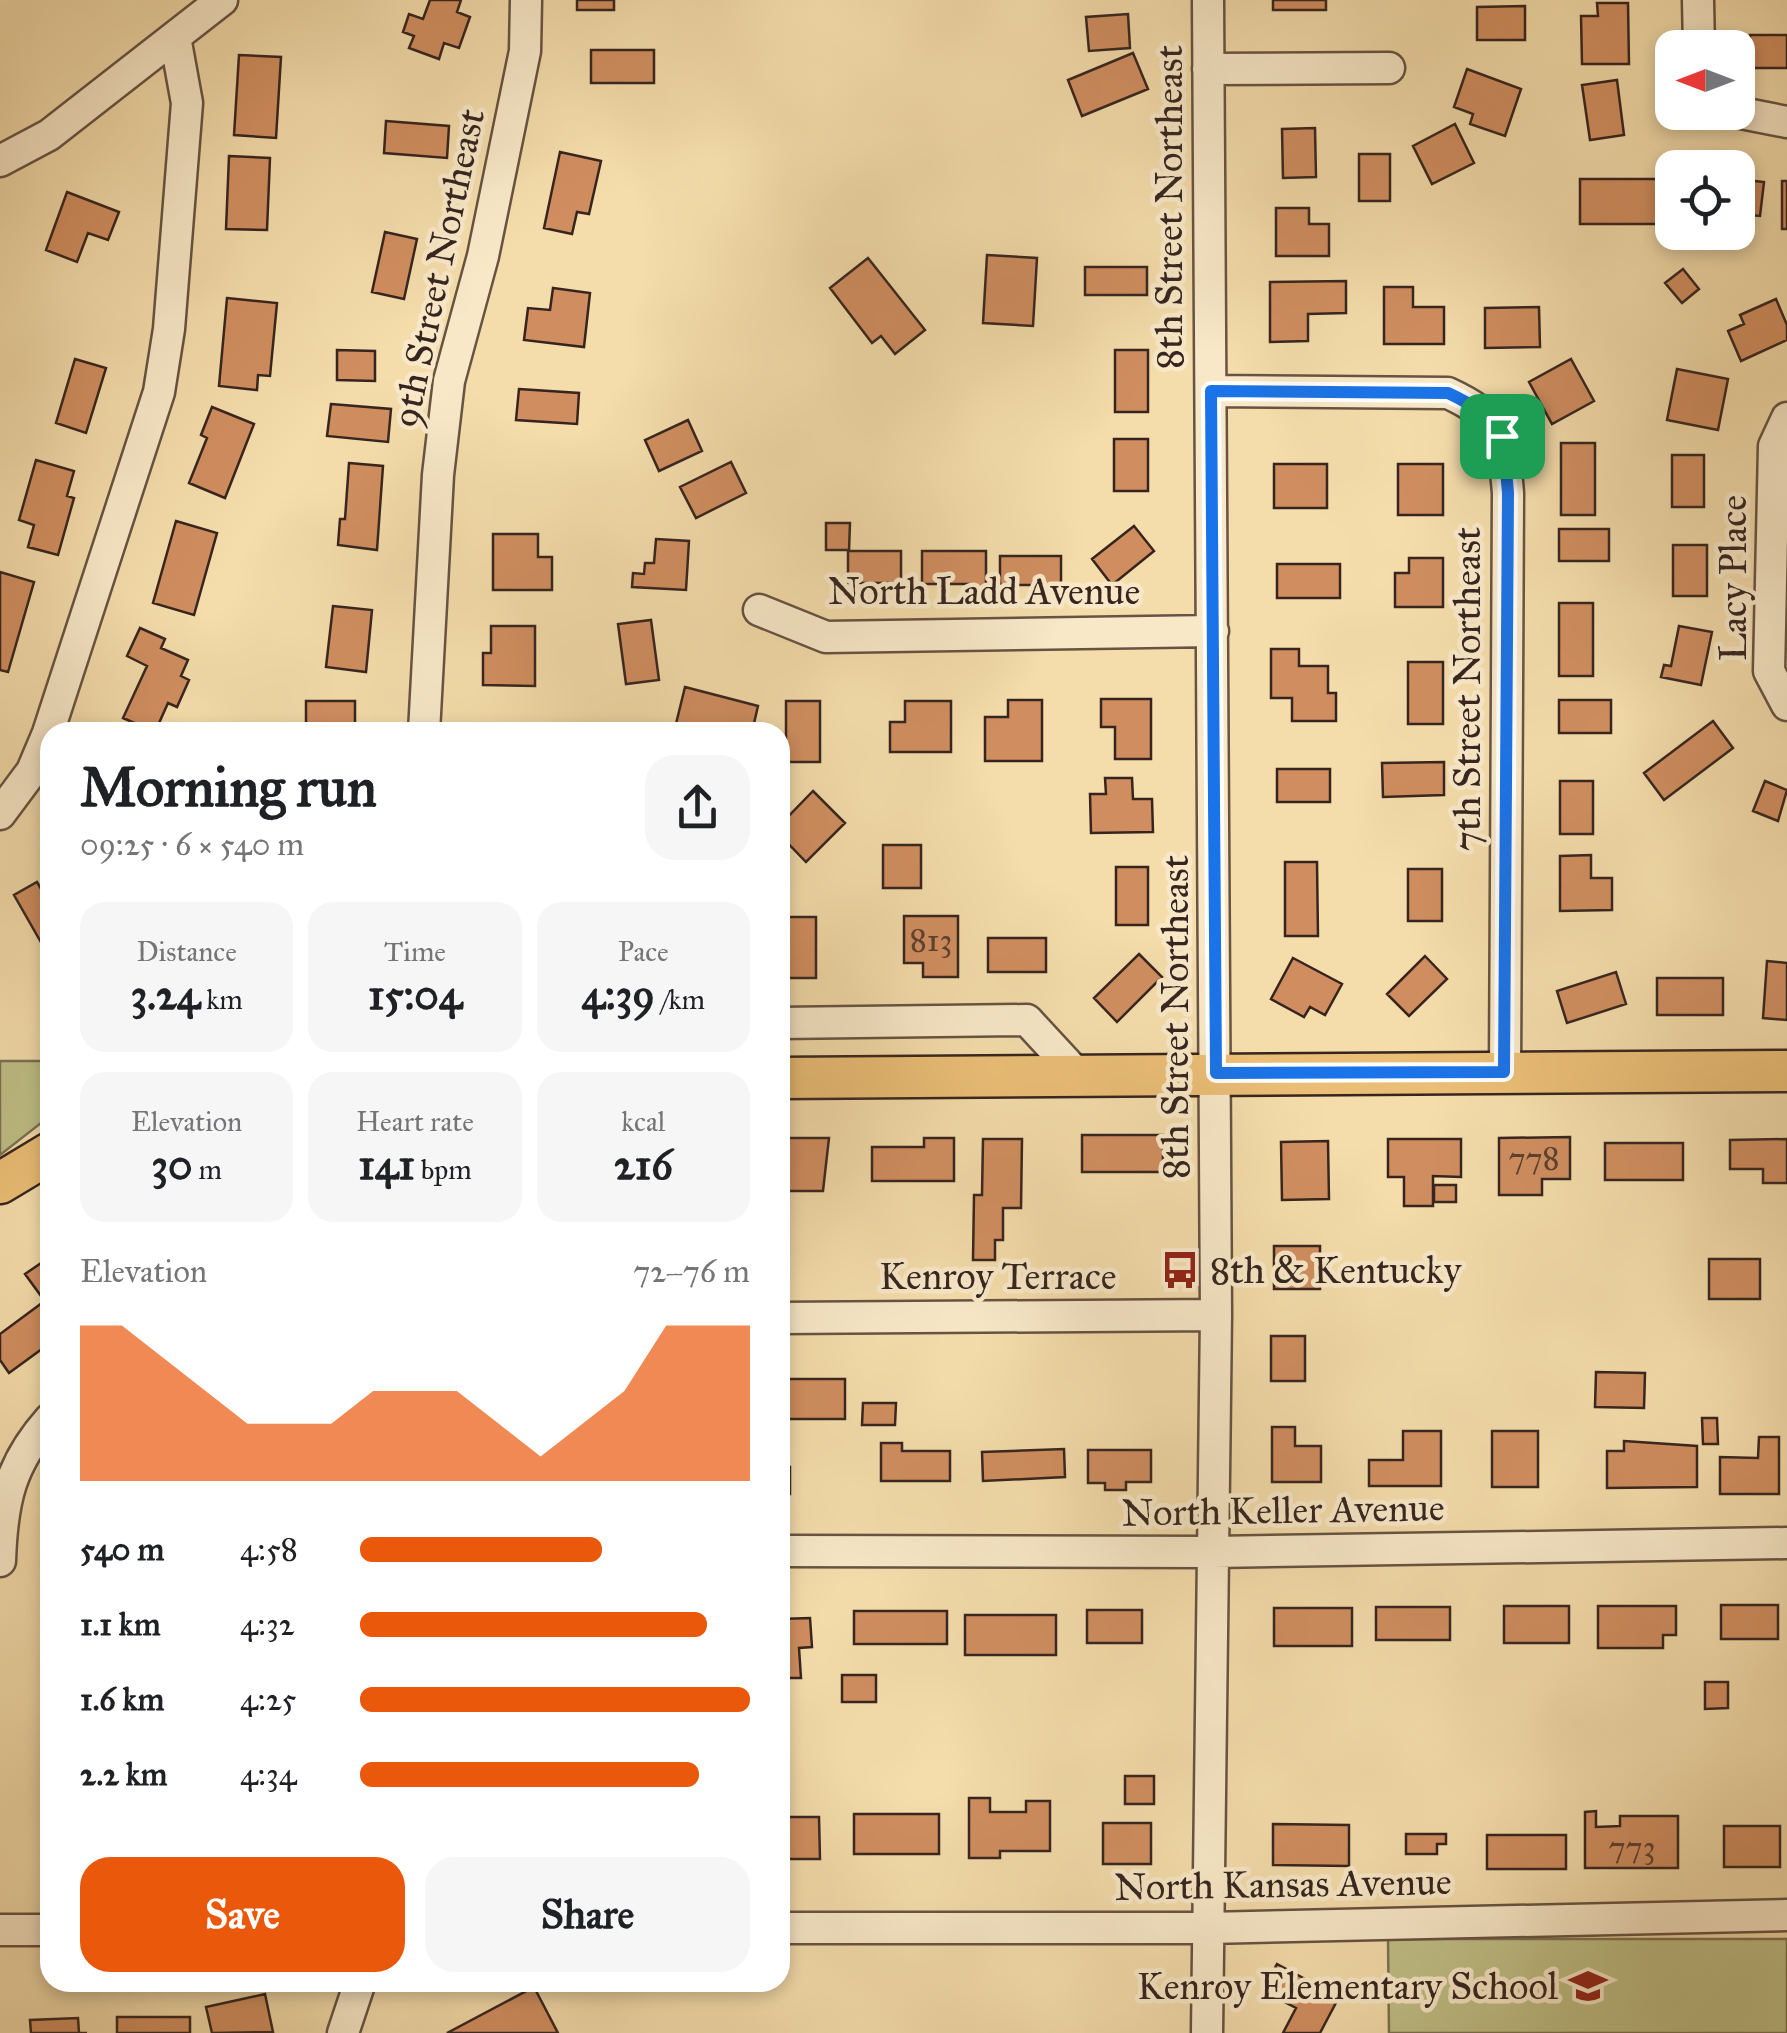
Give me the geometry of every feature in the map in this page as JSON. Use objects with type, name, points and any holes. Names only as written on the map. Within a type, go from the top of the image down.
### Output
[{"type":"main road","points":[[790,1078],[1787,1070]]},
{"type":"main road","points":[[0,1182],[40,1160]]},
{"type":"street","points":[[0,161],[49,135],[222,0]]},
{"type":"street","name":"9th Street Northeast","points":[[425,722],[442,432],[525,51],[526,0]]},
{"type":"street","name":"8th Street Northeast","points":[[1208,0],[1216,1073],[1208,2033]]},
{"type":"street","points":[[1698,0],[1699,30]]},
{"type":"street","points":[[52,722],[159,392],[169,329],[187,103],[175,37]]},
{"type":"street","points":[[1208,69],[1389,68]]},
{"type":"street","points":[[1755,117],[1787,122]]},
{"type":"street","name":"7th Street Northeast","points":[[1211,391],[1448,393],[1476,406],[1502,436],[1508,493],[1504,1072]]},
{"type":"street","name":"Lacy Place","points":[[1787,418],[1774,446],[1769,672],[1787,705]]},
{"type":"street","name":"North Ladd Avenue","points":[[759,610],[826,637],[1213,632]]},
{"type":"street","points":[[0,814],[32,771],[40,752]]},
{"type":"street","points":[[790,1023],[1027,1020],[1076,1073]]},
{"type":"street","name":"Kenroy Terrace","points":[[790,1318],[1216,1314]]},
{"type":"street","points":[[0,1560],[8,1486],[24,1448],[40,1430]]},
{"type":"street","name":"North Keller Avenue","points":[[790,1551],[1214,1552],[1787,1543]]},
{"type":"street","name":"North Kansas Avenue","points":[[790,1928],[1208,1928],[1787,1914]]},
{"type":"street","points":[[0,1930],[40,1930]]},
{"type":"street","points":[[343,2033],[357,1992]]},
{"type":"green space","points":[[0,1061],[40,1061],[40,1124],[0,1155]]},
{"type":"green space","name":"Kenroy Elementary School","points":[[1388,1939],[1787,1939],[1787,2033],[1389,2033]]},
{"type":"building","points":[[430,0],[461,0],[457,12],[470,17],[459,48],[444,43],[439,59],[409,48],[414,36],[403,32],[409,14],[423,19]]},
{"type":"building","points":[[577,0],[614,0],[614,10],[577,10]]},
{"type":"building","points":[[1273,0],[1326,0],[1326,10],[1273,10]]},
{"type":"building","points":[[1597,3],[1628,3],[1629,64],[1582,64],[1581,16],[1598,16]]},
{"type":"building","points":[[1525,6],[1525,40],[1477,40],[1477,7]]},
{"type":"building","points":[[1128,14],[1130,48],[1089,51],[1086,17]]},
{"type":"building","points":[[1755,35],[1787,35],[1787,68],[1755,68]]},
{"type":"building","points":[[591,50],[654,50],[654,83],[591,83]]},
{"type":"building","points":[[1133,53],[1148,89],[1082,116],[1068,80]]},
{"type":"building","points":[[239,55],[281,57],[276,138],[234,135]]},
{"type":"building","points":[[1467,69],[1521,89],[1505,136],[1470,124],[1473,114],[1454,107]]},
{"type":"building","points":[[1617,80],[1624,135],[1590,140],[1582,85]]},
{"type":"building","points":[[386,121],[449,126],[447,158],[384,153]]},
{"type":"building","points":[[1455,124],[1474,163],[1432,184],[1413,146]]},
{"type":"building","points":[[1315,128],[1316,177],[1283,178],[1282,129]]},
{"type":"building","points":[[560,152],[601,161],[589,214],[577,212],[572,234],[544,228]]},
{"type":"building","points":[[1359,154],[1390,154],[1390,201],[1359,201]]},
{"type":"building","points":[[229,156],[270,158],[267,230],[226,229]]},
{"type":"building","points":[[1580,179],[1655,179],[1655,224],[1580,224]]},
{"type":"building","points":[[1755,181],[1764,182],[1760,216],[1755,216]]},
{"type":"building","points":[[1782,181],[1787,181],[1787,229],[1782,229]]},
{"type":"building","points":[[67,192],[119,212],[108,240],[88,233],[77,262],[46,250]]},
{"type":"building","points":[[1276,208],[1309,208],[1309,224],[1329,224],[1329,256],[1276,256]]},
{"type":"building","points":[[385,232],[417,239],[404,299],[372,292]]},
{"type":"building","points":[[987,255],[1037,258],[1033,326],[983,323]]},
{"type":"building","points":[[868,258],[925,330],[895,354],[881,336],[872,343],[830,288]]},
{"type":"building","points":[[1085,267],[1147,267],[1147,295],[1085,295]]},
{"type":"building","points":[[1683,269],[1699,289],[1682,303],[1665,283]]},
{"type":"building","points":[[1346,281],[1346,313],[1308,314],[1308,341],[1270,342],[1270,282]]},
{"type":"building","points":[[1384,287],[1413,287],[1413,307],[1444,307],[1444,344],[1384,344]]},
{"type":"building","points":[[553,288],[590,293],[584,347],[524,340],[528,308],[550,310]]},
{"type":"building","points":[[227,298],[277,303],[270,376],[258,375],[257,390],[219,386]]},
{"type":"building","points":[[1776,299],[1787,325],[1787,340],[1741,361],[1728,331],[1744,324],[1740,315]]},
{"type":"building","points":[[1539,307],[1540,347],[1485,348],[1485,308]]},
{"type":"building","points":[[337,350],[375,351],[375,381],[337,380]]},
{"type":"building","points":[[1115,350],[1148,350],[1148,412],[1115,412]]},
{"type":"building","points":[[75,359],[106,368],[86,433],[56,423]]},
{"type":"building","points":[[1571,359],[1594,401],[1552,424],[1529,382]]},
{"type":"building","points":[[1677,369],[1728,379],[1718,430],[1667,420]]},
{"type":"building","points":[[519,389],[579,393],[577,424],[516,420]]},
{"type":"building","points":[[331,404],[391,409],[388,442],[327,436]]},
{"type":"building","points":[[212,407],[254,424],[225,498],[189,483],[207,438],[201,435]]},
{"type":"building","points":[[688,420],[702,451],[659,471],[645,440]]},
{"type":"building","points":[[1114,439],[1148,439],[1148,491],[1114,491]]},
{"type":"building","points":[[1561,443],[1595,443],[1595,515],[1561,515]]},
{"type":"building","points":[[1672,455],[1704,455],[1704,507],[1672,507]]},
{"type":"building","points":[[36,460],[74,471],[67,496],[74,498],[58,555],[28,547],[34,525],[19,520]]},
{"type":"building","points":[[731,462],[746,493],[696,518],[680,487]]},
{"type":"building","points":[[349,463],[383,466],[377,550],[338,545],[340,519],[345,519]]},
{"type":"building","points":[[1274,464],[1327,464],[1327,508],[1274,508]]},
{"type":"building","points":[[1398,464],[1443,464],[1443,515],[1398,515]]},
{"type":"building","points":[[176,521],[217,533],[194,615],[153,603]]},
{"type":"building","points":[[826,523],[850,523],[849,551],[901,551],[901,583],[848,583],[848,550],[826,550]]},
{"type":"building","points":[[1134,526],[1154,551],[1112,585],[1092,559]]},
{"type":"building","points":[[1559,529],[1609,529],[1609,561],[1559,561]]},
{"type":"building","points":[[493,534],[538,534],[538,557],[552,557],[552,590],[493,590]]},
{"type":"building","points":[[656,539],[689,541],[686,590],[632,587],[633,573],[644,574],[645,563],[654,563]]},
{"type":"building","points":[[1673,545],[1707,545],[1707,596],[1673,596]]},
{"type":"building","points":[[922,551],[986,551],[986,593],[971,593],[971,584],[922,584]]},
{"type":"building","points":[[1000,556],[1061,556],[1061,585],[1000,585]]},
{"type":"building","points":[[1409,558],[1443,558],[1443,607],[1395,607],[1395,573],[1409,573]]},
{"type":"building","points":[[1277,564],[1340,564],[1340,598],[1277,598]]},
{"type":"building","points":[[0,572],[34,582],[8,672],[0,670]]},
{"type":"building","points":[[1559,603],[1593,603],[1593,676],[1559,676]]},
{"type":"building","points":[[333,606],[372,610],[366,672],[326,667]]},
{"type":"building","points":[[651,620],[659,680],[626,684],[618,624]]},
{"type":"building","points":[[491,626],[535,626],[535,686],[483,685],[483,653],[491,653]]},
{"type":"building","points":[[1679,626],[1712,632],[1701,685],[1661,677],[1664,665],[1671,666]]},
{"type":"building","points":[[140,628],[165,639],[161,648],[188,660],[181,676],[189,680],[177,707],[168,703],[159,722],[123,718],[147,666],[127,656]]},
{"type":"building","points":[[1271,649],[1299,649],[1299,666],[1328,666],[1328,693],[1336,693],[1336,721],[1292,721],[1292,698],[1271,698]]},
{"type":"building","points":[[1408,662],[1443,662],[1443,724],[1408,724]]},
{"type":"building","points":[[685,687],[758,706],[754,722],[676,722]]},
{"type":"building","points":[[1101,699],[1151,699],[1151,759],[1115,759],[1115,727],[1101,727]]},
{"type":"building","points":[[1008,700],[1042,700],[1042,761],[985,761],[985,717],[1008,717]]},
{"type":"building","points":[[1559,700],[1611,700],[1611,733],[1559,733]]},
{"type":"building","points":[[306,701],[355,701],[355,722],[306,722]]},
{"type":"building","points":[[786,701],[820,701],[820,762],[790,762],[790,722],[786,722]]},
{"type":"building","points":[[905,701],[951,701],[951,752],[890,752],[890,722],[905,722]]},
{"type":"building","points":[[1713,721],[1733,748],[1664,800],[1644,773]]},
{"type":"building","points":[[1444,762],[1444,795],[1383,797],[1382,763]]},
{"type":"building","points":[[1277,769],[1330,769],[1330,802],[1277,802]]},
{"type":"building","points":[[1105,778],[1132,778],[1133,799],[1152,799],[1153,832],[1091,833],[1090,794],[1106,794]]},
{"type":"building","points":[[1560,781],[1593,781],[1593,834],[1560,834]]},
{"type":"building","points":[[1765,781],[1787,790],[1778,821],[1753,811]]},
{"type":"building","points":[[813,791],[845,823],[806,862],[790,845],[790,815]]},
{"type":"building","points":[[883,845],[921,845],[921,888],[883,888]]},
{"type":"building","points":[[1591,855],[1591,878],[1612,878],[1612,910],[1560,911],[1560,856]]},
{"type":"building","points":[[1285,862],[1317,862],[1318,936],[1285,936]]},
{"type":"building","points":[[1116,867],[1148,867],[1148,925],[1116,925]]},
{"type":"building","points":[[1408,869],[1442,869],[1442,921],[1408,921]]},
{"type":"building","points":[[37,882],[40,887],[40,940],[14,895]]},
{"type":"building","points":[[904,916],[958,916],[958,977],[923,977],[923,963],[904,963]]},
{"type":"building","points":[[790,917],[816,917],[816,978],[790,978]]},
{"type":"building","points":[[988,938],[1046,938],[1046,972],[988,972]]},
{"type":"building","points":[[1139,954],[1162,977],[1117,1022],[1094,998]]},
{"type":"building","points":[[1425,956],[1447,979],[1409,1016],[1387,994]]},
{"type":"building","points":[[1293,958],[1342,984],[1325,1015],[1310,1007],[1304,1017],[1271,999]]},
{"type":"building","points":[[1767,961],[1787,963],[1787,1020],[1763,1018]]},
{"type":"building","points":[[1616,972],[1626,1004],[1567,1023],[1557,991]]},
{"type":"building","points":[[1657,978],[1723,978],[1723,1015],[1657,1015]]},
{"type":"building","points":[[1082,1135],[1163,1135],[1163,1172],[1082,1172]]},
{"type":"building","points":[[1570,1137],[1570,1179],[1542,1179],[1542,1195],[1499,1195],[1499,1138]]},
{"type":"building","points":[[790,1138],[829,1138],[823,1191],[790,1191]]},
{"type":"building","points":[[924,1138],[954,1138],[954,1181],[872,1181],[872,1147],[924,1147]]},
{"type":"building","points":[[983,1139],[1022,1139],[1021,1208],[1003,1208],[1003,1240],[995,1240],[995,1260],[973,1260],[974,1195],[982,1195]]},
{"type":"building","points":[[1388,1139],[1461,1139],[1461,1177],[1433,1176],[1433,1206],[1404,1206],[1404,1177],[1388,1177]]},
{"type":"building","points":[[1787,1139],[1787,1183],[1763,1183],[1763,1169],[1730,1169],[1730,1140]]},
{"type":"building","points":[[1328,1141],[1329,1199],[1282,1200],[1281,1142]]},
{"type":"building","points":[[1605,1143],[1683,1143],[1683,1180],[1605,1180]]},
{"type":"building","points":[[1434,1185],[1456,1185],[1456,1202],[1434,1202]]},
{"type":"building","points":[[1274,1246],[1320,1246],[1320,1289],[1274,1289]]},
{"type":"building","points":[[1709,1259],[1760,1259],[1760,1299],[1709,1299]]},
{"type":"building","points":[[40,1264],[40,1295],[25,1274]]},
{"type":"building","points":[[40,1304],[40,1350],[9,1373],[0,1360],[0,1334]]},
{"type":"building","points":[[1271,1336],[1305,1336],[1305,1381],[1271,1381]]},
{"type":"building","points":[[1596,1372],[1645,1373],[1644,1408],[1595,1407]]},
{"type":"building","points":[[790,1379],[845,1379],[845,1419],[790,1419]]},
{"type":"building","points":[[863,1403],[896,1403],[895,1425],[862,1425]]},
{"type":"building","points":[[1702,1418],[1717,1418],[1718,1444],[1703,1444]]},
{"type":"building","points":[[1272,1427],[1295,1427],[1295,1446],[1321,1446],[1321,1482],[1272,1482]]},
{"type":"building","points":[[1403,1431],[1441,1431],[1441,1486],[1369,1486],[1369,1460],[1403,1460]]},
{"type":"building","points":[[1492,1431],[1538,1431],[1538,1487],[1492,1487]]},
{"type":"building","points":[[1759,1437],[1779,1437],[1779,1494],[1720,1494],[1720,1457],[1758,1458]]},
{"type":"building","points":[[1624,1441],[1697,1446],[1697,1487],[1607,1488],[1607,1451],[1624,1451]]},
{"type":"building","points":[[881,1443],[902,1443],[902,1451],[950,1451],[950,1481],[881,1481]]},
{"type":"building","points":[[1064,1449],[1065,1477],[983,1481],[982,1452]]},
{"type":"building","points":[[1088,1450],[1151,1450],[1151,1482],[1126,1482],[1126,1490],[1105,1490],[1105,1483],[1088,1483]]},
{"type":"building","points":[[1721,1605],[1778,1605],[1778,1639],[1721,1639]]},
{"type":"building","points":[[1504,1606],[1569,1606],[1569,1643],[1504,1643]]},
{"type":"building","points":[[1598,1606],[1676,1606],[1676,1635],[1663,1635],[1663,1648],[1598,1648]]},
{"type":"building","points":[[1376,1607],[1450,1607],[1450,1640],[1376,1640]]},
{"type":"building","points":[[1274,1608],[1352,1608],[1352,1646],[1274,1646]]},
{"type":"building","points":[[1087,1610],[1142,1610],[1142,1643],[1087,1643]]},
{"type":"building","points":[[854,1611],[947,1611],[947,1644],[854,1644]]},
{"type":"building","points":[[965,1615],[1056,1615],[1056,1655],[965,1655]]},
{"type":"building","points":[[810,1618],[812,1647],[799,1648],[801,1678],[790,1678],[790,1619]]},
{"type":"building","points":[[842,1675],[876,1675],[876,1702],[842,1702]]},
{"type":"building","points":[[1705,1682],[1728,1682],[1728,1708],[1705,1709]]},
{"type":"building","points":[[1125,1776],[1154,1776],[1154,1804],[1125,1804]]},
{"type":"building","points":[[969,1798],[990,1798],[990,1812],[1026,1812],[1026,1801],[1050,1801],[1050,1851],[1000,1851],[1000,1858],[969,1858]]},
{"type":"building","points":[[1596,1811],[1596,1827],[1620,1826],[1620,1816],[1678,1816],[1678,1868],[1585,1868],[1585,1812]]},
{"type":"building","points":[[854,1814],[939,1814],[939,1854],[854,1854]]},
{"type":"building","points":[[790,1817],[819,1817],[820,1859],[790,1859]]},
{"type":"building","points":[[1103,1823],[1151,1823],[1151,1864],[1103,1864]]},
{"type":"building","points":[[1273,1824],[1349,1825],[1349,1866],[1273,1865]]},
{"type":"building","points":[[1724,1826],[1780,1826],[1780,1867],[1724,1867]]},
{"type":"building","points":[[1406,1834],[1446,1834],[1446,1844],[1437,1844],[1437,1854],[1406,1854]]},
{"type":"building","points":[[1487,1835],[1566,1835],[1566,1869],[1487,1869]]},
{"type":"building","points":[[1277,1964],[1339,1997],[1320,2033],[1283,2033],[1296,2008],[1263,1991]]},
{"type":"building","points":[[525,1992],[537,1992],[558,2033],[447,2033]]},
{"type":"building","points":[[265,1994],[273,2032],[212,2033],[206,2007]]},
{"type":"building","points":[[117,2017],[190,2017],[190,2033],[117,2033]]},
{"type":"building","points":[[78,2018],[79,2033],[31,2033],[30,2020]]},
{"type":"place","name":"8th & Kentucky","points":[[1180,1270]]},
{"type":"place","name":"Kenroy Elementary School","points":[[1588,1986]]},
{"type":"route","points":[[1211,391],[1448,393],[1476,406],[1502,436],[1508,493],[1504,1072],[1216,1073],[1211,391]]}]
